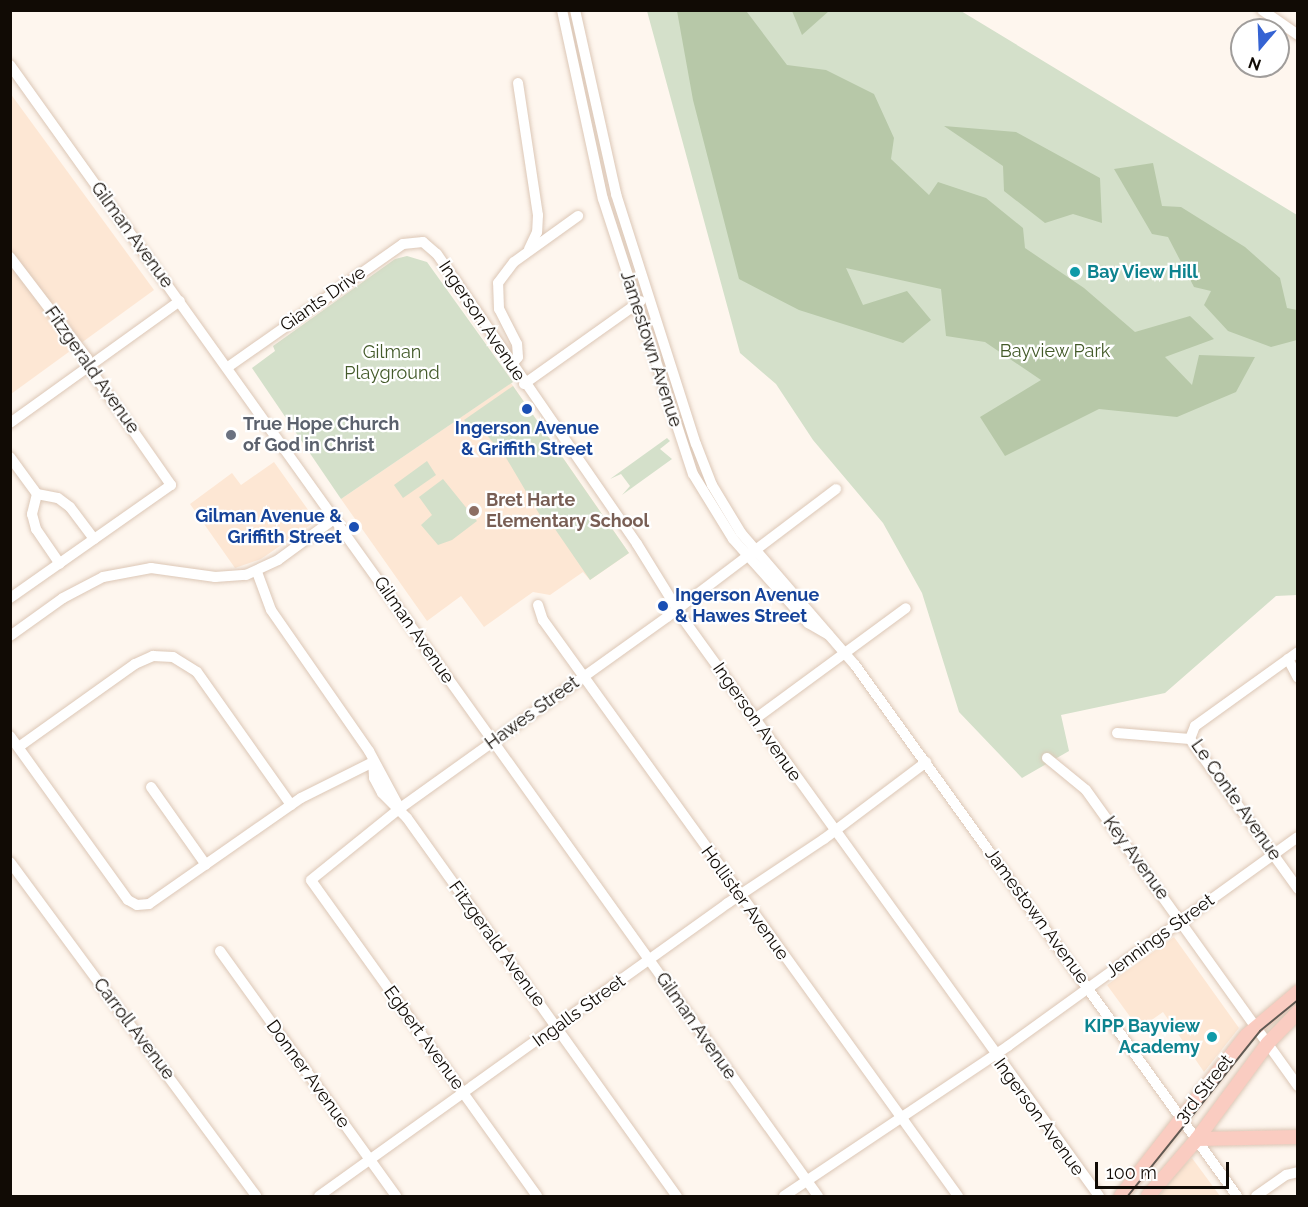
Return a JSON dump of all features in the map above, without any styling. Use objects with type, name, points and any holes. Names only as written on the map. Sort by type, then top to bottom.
[{"type":"main road","name":"3rd Street","points":[[1121,1197],[1256,1026],[1298,992]]},
{"type":"main road","name":"3rd Street","points":[[1149,1196],[1197,1139],[1268,1043],[1298,1012]]},
{"type":"main road","points":[[1197,1139],[1298,1137]]},
{"type":"street","name":"Jamestown Avenue","points":[[561,10],[603,199],[693,474],[711,507],[752,553],[808,623],[834,638],[847,653],[1238,1197]]},
{"type":"street","name":"Jamestown Avenue","points":[[575,10],[616,197],[648,296],[705,469],[752,553]]},
{"type":"street","points":[[1262,10],[1298,35]]},
{"type":"street","points":[[567,39],[580,37]]},
{"type":"street","name":"Gilman Avenue","points":[[10,64],[15,81],[228,367],[818,1197]]},
{"type":"street","points":[[518,83],[538,224],[534,240],[523,256]]},
{"type":"street","points":[[603,199],[616,197]]},
{"type":"street","points":[[512,364],[518,357],[517,344],[499,309],[496,291],[502,275],[523,256],[579,216]]},
{"type":"street","name":"Ingerson Avenue","points":[[423,242],[436,254],[755,719],[993,1053],[1099,1197]]},
{"type":"street","name":"Giants Drive","points":[[228,367],[399,246],[423,242]]},
{"type":"street","name":"Fitzgerald Avenue","points":[[10,257],[90,365],[171,485],[94,538]]},
{"type":"street","points":[[524,384],[648,296]]},
{"type":"street","points":[[10,423],[180,301]]},
{"type":"street","points":[[10,457],[37,494],[58,498],[70,507],[94,538],[10,598]]},
{"type":"street","name":"Hawes Street","points":[[311,879],[399,809],[678,609],[836,489]]},
{"type":"street","points":[[37,494],[32,514],[36,529],[60,564]]},
{"type":"street","points":[[10,636],[76,590],[118,572],[167,568],[226,578],[257,572],[334,519]]},
{"type":"street","name":"Fitzgerald Avenue","points":[[257,572],[271,610],[373,762],[399,809],[677,1197]]},
{"type":"street","name":"Hollister Avenue","points":[[538,605],[543,620],[958,1197]]},
{"type":"street","points":[[755,719],[906,608]]},
{"type":"street","name":"Le Conte Avenue","points":[[1298,652],[1195,726],[1190,739],[1298,889]]},
{"type":"street","points":[[20,746],[135,664],[153,656],[173,657],[197,672],[291,805]]},
{"type":"street","points":[[1288,659],[1298,678]]},
{"type":"street","points":[[1117,733],[1190,739]]},
{"type":"street","points":[[10,736],[20,746],[132,903],[149,904],[291,805],[373,762]]},
{"type":"street","name":"Key Avenue","points":[[1047,758],[1086,790],[1298,1086]]},
{"type":"street","name":"Ingalls Street","points":[[319,1197],[740,895],[835,831],[926,762]]},
{"type":"street","points":[[151,787],[206,865]]},
{"type":"street","name":"Jennings Street","points":[[784,1197],[1089,987],[1298,837]]},
{"type":"street","name":"Carroll Avenue","points":[[10,862],[256,1197]]},
{"type":"street","name":"Egbert Avenue","points":[[311,879],[537,1197]]},
{"type":"street","name":"Donner Avenue","points":[[220,951],[396,1197]]},
{"type":"street","points":[[1256,1197],[1286,1175],[1298,1172]]},
{"type":"shaded area","points":[[10,93],[154,290],[11,394],[10,394]]},
{"type":"shaded area","name":"Bret Harte Elementary School","points":[[511,383],[629,553],[590,580],[583,572],[550,595],[533,592],[484,627],[461,596],[427,621],[341,499]]},
{"type":"shaded area","points":[[274,462],[316,521],[261,559],[235,568],[190,504],[232,473],[241,485]]},
{"type":"shaded area","points":[[1174,937],[1239,1028],[1204,1072],[1163,1012],[1139,1029],[1107,985]]},
{"type":"shaded area","points":[[1192,1158],[1220,1196],[1159,1196],[1180,1169]]},
{"type":"green space","name":"Bayview Park","points":[[647,11],[961,11],[1297,215],[1297,595],[1276,596],[1165,693],[1061,715],[1069,751],[1022,778],[959,712],[922,593],[883,523],[813,440],[776,384],[740,353]]},
{"type":"green space","points":[[677,11],[747,12],[787,65],[826,70],[874,94],[894,138],[891,159],[929,195],[938,182],[986,198],[1023,228],[1025,248],[1084,288],[1135,332],[1190,316],[1214,339],[1165,357],[1192,385],[1199,355],[1255,357],[1236,392],[1177,417],[1099,409],[1005,456],[980,417],[1041,380],[985,342],[946,336],[941,289],[846,268],[863,305],[907,291],[931,320],[903,343],[799,310],[739,279],[693,100]]},
{"type":"green space","points":[[792,11],[829,11],[802,35]]},
{"type":"green space","points":[[944,126],[1016,132],[1100,178],[1102,223],[1073,214],[1045,223],[1004,191],[1003,166]]},
{"type":"green space","points":[[1153,163],[1162,206],[1181,207],[1245,247],[1280,278],[1287,308],[1297,310],[1297,340],[1271,347],[1228,331],[1204,305],[1211,291],[1194,287],[1168,237],[1152,234],[1114,169]]},
{"type":"green space","name":"Gilman Playground","points":[[407,256],[427,262],[513,382],[341,499],[252,368],[275,351],[273,346],[395,259]]},
{"type":"green space","points":[[513,386],[629,553],[590,580],[555,529],[544,522],[505,456],[483,431],[471,430],[464,420]]},
{"type":"green space","points":[[667,438],[670,441],[660,449],[672,459],[622,495],[630,486],[621,474],[610,479]]},
{"type":"green space","points":[[427,461],[436,475],[403,498],[394,485]]},
{"type":"green space","points":[[443,479],[477,521],[452,540],[438,545],[421,525],[432,515],[419,497]]},
{"type":"tram line","points":[[1128,1196],[1260,1031],[1298,1000]]},
{"type":"place","name":"Bay View Hill","points":[[1075,272]]},
{"type":"place","name":"Ingerson Avenue & Griffith Street","points":[[527,409]]},
{"type":"place","name":"True Hope Church of God in Christ","points":[[231,435]]},
{"type":"place","name":"Bret Harte Elementary School","points":[[474,511]]},
{"type":"place","name":"Gilman Avenue & Griffith Street","points":[[354,527]]},
{"type":"place","name":"Ingerson Avenue & Hawes Street","points":[[663,606]]},
{"type":"place","name":"KIPP Bayview Academy","points":[[1212,1037]]}]
